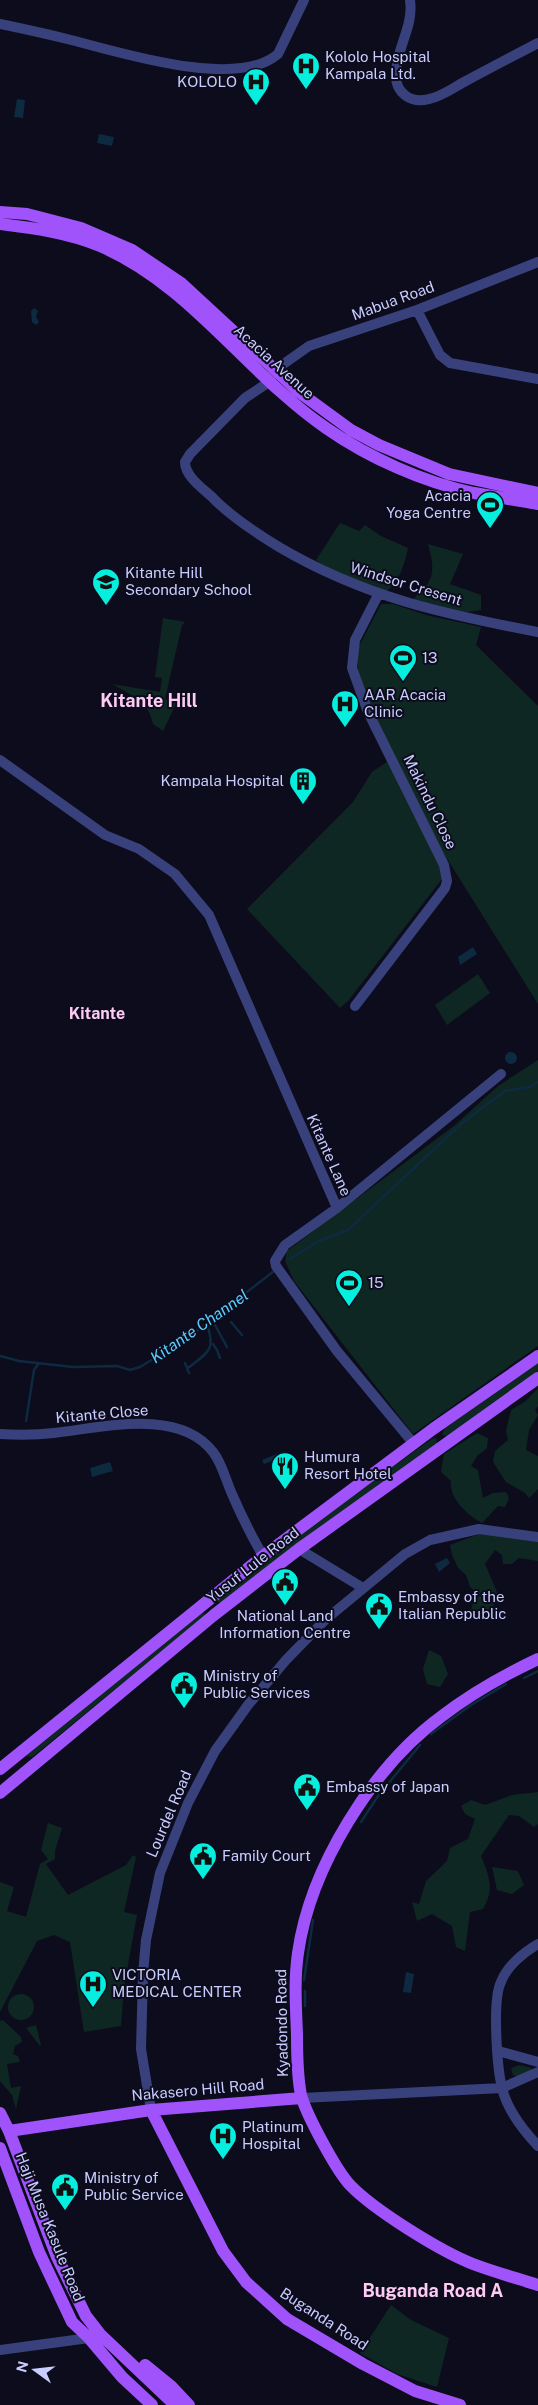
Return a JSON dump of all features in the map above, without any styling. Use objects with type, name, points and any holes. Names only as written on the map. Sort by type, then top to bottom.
[{"type":"main road","name":"Acacia Avenue","points":[[0,212],[27,214],[81,228],[132,250],[181,283],[299,392],[351,430],[404,457],[475,481],[538,493]]},
{"type":"main road","name":"Acacia Avenue","points":[[0,224],[29,228],[83,240],[100,246],[133,264],[182,299],[269,382],[326,428],[352,444],[406,471],[474,493],[538,504]]},
{"type":"main road","name":"Yusuf Lule Road","points":[[0,1769],[262,1556],[414,1444],[538,1356]]},
{"type":"main road","name":"Yusuf Lule Road","points":[[0,1793],[214,1615],[299,1549],[538,1378]]},
{"type":"main road","points":[[202,1603],[214,1615]]},
{"type":"main road","name":"Kyadondo Road","points":[[538,1660],[472,1694],[440,1717],[410,1744],[368,1792],[332,1848],[317,1882],[298,1951],[295,1987],[298,2078],[302,2098],[340,2172],[359,2194],[382,2212],[471,2263],[538,2285]]},
{"type":"main road","points":[[13,1758],[23,1774]]},
{"type":"main road","name":"Nakasero Hill Road","points":[[9,2131],[151,2110],[302,2098]]},
{"type":"main road","name":"Buganda Road","points":[[151,2110],[224,2252],[246,2282],[287,2319],[363,2364],[415,2391],[460,2405]]},
{"type":"main road","name":"Haji Musa Kasule Road","points":[[0,2113],[9,2131],[53,2246],[86,2316],[109,2342]]},
{"type":"main road","name":"Haji Musa Kasule Road","points":[[0,2148],[5,2176],[72,2322],[89,2338],[122,2377],[152,2405]]},
{"type":"main road","points":[[39,2252],[53,2246]]},
{"type":"main road","points":[[109,2342],[175,2405]]},
{"type":"main road","points":[[109,2342],[151,2370],[172,2387],[189,2405]]},
{"type":"street","points":[[0,24],[174,66],[245,68],[270,60],[278,54],[304,0]]},
{"type":"street","points":[[410,0],[411,17],[396,65],[395,76],[401,94],[407,97],[429,100],[538,43]]},
{"type":"street","name":"Mabua Road","points":[[269,382],[275,370],[309,346],[417,310],[538,262]]},
{"type":"street","points":[[417,310],[440,355],[450,363],[538,378]]},
{"type":"street","name":"Windsor Cresent","points":[[269,382],[245,398],[190,454],[186,468],[216,502],[258,534],[334,577],[378,595],[432,611],[538,632]]},
{"type":"street","name":"Makindu Close","points":[[355,1006],[445,888],[447,881],[444,865],[368,712],[352,668],[355,640],[378,595]]},
{"type":"street","name":"Kitante Lane","points":[[0,760],[105,836],[139,849],[175,874],[209,915],[336,1208],[284,1245],[275,1261],[276,1266],[337,1351],[414,1444]]},
{"type":"street","points":[[336,1208],[501,1074]]},
{"type":"street","name":"Kitante Close","points":[[0,1434],[53,1433],[130,1424],[150,1424],[184,1430],[201,1440],[214,1453],[243,1520],[262,1556]]},
{"type":"street","name":"Lourdel Road","points":[[151,2110],[141,2049],[146,1940],[160,1873],[201,1775],[215,1751],[248,1705],[318,1626],[405,1554],[430,1540],[482,1529],[538,1537]]},
{"type":"street","points":[[299,1549],[363,1588]]},
{"type":"street","points":[[538,1944],[514,1964],[499,1986],[496,2002],[502,2088],[514,2116],[538,2146]]},
{"type":"street","points":[[498,2051],[538,2062]]},
{"type":"street","name":"Nakasero Hill Road","points":[[302,2098],[502,2088],[538,2072]]},
{"type":"street","points":[[0,2350],[89,2338]]},
{"type":"green space","points":[[340,523],[359,531],[365,525],[381,536],[408,548],[398,578],[386,592],[334,574],[316,560]]},
{"type":"green space","points":[[428,544],[463,554],[450,584],[481,595],[481,610],[462,613],[413,601],[432,574]]},
{"type":"green space","points":[[381,604],[393,604],[426,615],[481,627],[476,645],[538,706],[538,1004],[424,822],[445,875],[348,1001],[340,1008],[247,909],[353,802],[372,772],[390,760],[358,685],[358,648]]},
{"type":"green space","points":[[163,618],[185,622],[182,625],[165,699],[177,702],[163,731],[153,724],[148,710],[143,704],[132,695],[112,684],[160,692],[162,678],[155,677]]},
{"type":"green space","points":[[478,974],[490,993],[447,1025],[435,1005]]},
{"type":"green space","points":[[538,1060],[538,1346],[413,1434],[294,1281],[285,1261],[287,1251],[455,1125],[498,1086]]},
{"type":"green space","points":[[538,1363],[538,1372],[456,1431],[446,1436],[442,1435],[444,1429]]},
{"type":"green space","points":[[538,1388],[538,1406],[535,1410],[538,1415],[529,1430],[526,1450],[538,1456],[538,1489],[529,1498],[525,1493],[506,1482],[493,1462],[495,1451],[508,1440],[506,1431],[511,1410],[526,1401]]},
{"type":"green space","points":[[477,1433],[488,1438],[487,1448],[477,1456],[471,1466],[478,1470],[483,1498],[493,1493],[506,1492],[509,1498],[505,1507],[498,1506],[482,1523],[460,1506],[453,1494],[451,1481],[441,1472],[444,1454]]},
{"type":"green space","points":[[436,1438],[437,1443],[304,1538],[222,1602],[216,1602],[216,1597],[344,1501]]},
{"type":"green space","points":[[482,1533],[538,1540],[538,1561],[519,1558],[512,1564],[503,1564],[502,1555],[495,1550],[485,1564],[499,1597],[493,1606],[473,1620],[470,1615],[473,1602],[480,1595],[470,1587],[466,1575],[458,1568],[450,1545]]},
{"type":"green space","points":[[202,1611],[205,1615],[203,1617],[32,1757],[26,1756]]},
{"type":"green space","points":[[429,1650],[441,1656],[448,1674],[440,1687],[427,1684],[423,1669]]},
{"type":"green space","points":[[538,1792],[538,1824],[534,1827],[519,1816],[509,1815],[481,1856],[488,1876],[489,1895],[483,1909],[470,1912],[465,1951],[456,1947],[452,1926],[432,1914],[417,1921],[412,1902],[419,1904],[426,1881],[447,1861],[450,1848],[468,1839],[475,1819],[465,1814],[461,1806],[471,1800],[485,1805],[512,1795]]},
{"type":"green space","points":[[48,1823],[62,1828],[55,1851],[55,1859],[46,1864],[68,1895],[126,1865],[133,1855],[136,1857],[124,1912],[137,1915],[124,1987],[121,2026],[84,2032],[70,1942],[54,1935],[37,1941],[0,2012],[0,1882],[14,1887],[7,1911],[26,1917],[40,1864],[48,1859],[41,1850]]},
{"type":"green space","points":[[492,1867],[518,1871],[524,1885],[512,1894],[497,1890]]},
{"type":"green space","points":[[21,1994],[30,1998],[34,2007],[30,2016],[21,2020],[12,2016],[8,2007],[12,1998]]},
{"type":"green space","points":[[3,2020],[21,2037],[22,2042],[15,2046],[13,2054],[18,2056],[20,2062],[7,2064],[11,2088],[21,2086],[16,2109],[12,2095],[0,2081],[0,2021]]},
{"type":"green space","points":[[36,2025],[41,2045],[40,2046],[26,2028]]},
{"type":"green space","points":[[520,2065],[532,2068],[518,2077],[513,2075],[511,2068]]},
{"type":"green space","points":[[391,2305],[411,2320],[449,2338],[437,2387],[397,2374],[360,2353]]},
{"type":"water","points":[[17,99],[25,100],[23,118],[14,117]]},
{"type":"water","points":[[99,134],[114,137],[112,146],[97,143]]},
{"type":"water","points":[[34,308],[38,311],[36,317],[39,322],[36,325],[32,322],[31,311]]},
{"type":"water","points":[[473,947],[477,954],[460,965],[458,957]]},
{"type":"water","points":[[509,1052],[513,1052],[517,1058],[513,1064],[509,1064],[505,1060],[505,1056]]},
{"type":"water","points":[[284,1451],[286,1455],[264,1464],[262,1460]]},
{"type":"water","points":[[110,1462],[113,1471],[92,1477],[90,1468]]},
{"type":"water","points":[[447,1558],[450,1563],[439,1572],[435,1564]]},
{"type":"water","points":[[406,1972],[414,1974],[411,1993],[403,1992]]},
{"type":"waterway","points":[[290,1259],[319,1241],[348,1230],[461,1124],[505,1091],[530,1087],[538,1082]]},
{"type":"waterway","name":"Kitante Channel","points":[[0,1356],[19,1361],[73,1367],[117,1366],[130,1370],[140,1367],[189,1337],[274,1271]]},
{"type":"waterway","points":[[231,1322],[242,1335]]},
{"type":"waterway","points":[[188,1368],[201,1358],[210,1346],[211,1340],[207,1324]]},
{"type":"waterway","points":[[215,1325],[227,1347]]},
{"type":"waterway","points":[[213,1344],[220,1358]]},
{"type":"waterway","points":[[26,1421],[34,1370],[39,1363]]},
{"type":"waterway","points":[[185,1363],[189,1373]]},
{"type":"waterway","points":[[524,1678],[538,1671]]},
{"type":"waterway","points":[[431,1734],[471,1705],[506,1684]]},
{"type":"waterway","points":[[361,1822],[378,1796],[420,1745]]},
{"type":"waterway","points":[[304,1980],[313,1920]]},
{"type":"waterway","points":[[305,1991],[305,2006]]},
{"type":"place","name":"Kololo Hospital Kampala Ltd.","points":[[306,90]]},
{"type":"place","name":"KOLOLO","points":[[256,106]]},
{"type":"place","name":"Acacia Yoga Centre","points":[[490,529]]},
{"type":"place","name":"Kitante Hill Secondary School","points":[[106,606]]},
{"type":"place","name":"13","points":[[403,682]]},
{"type":"place","name":"AAR Acacia Clinic","points":[[345,728]]},
{"type":"place","name":"Kampala Hospital","points":[[303,805]]},
{"type":"place","name":"15","points":[[349,1307]]},
{"type":"place","name":"Humura Resort Hotel","points":[[285,1490]]},
{"type":"place","name":"National Land Information Centre","points":[[285,1606]]},
{"type":"place","name":"Embassy of the Italian Republic","points":[[379,1630]]},
{"type":"place","name":"Ministry of Public Services","points":[[184,1709]]},
{"type":"place","name":"Embassy of Japan","points":[[307,1811]]},
{"type":"place","name":"Family Court","points":[[203,1880]]},
{"type":"place","name":"VICTORIA MEDICAL CENTER","points":[[93,2008]]},
{"type":"place","name":"Platinum Hospital","points":[[223,2160]]},
{"type":"place","name":"Ministry of Public Service","points":[[65,2211]]},
{"type":"district","name":"Kitante Hill","points":[[149,701]]},
{"type":"district","name":"Kitante","points":[[97,1013]]},
{"type":"district","name":"Buganda Road A","points":[[433,2291]]}]
